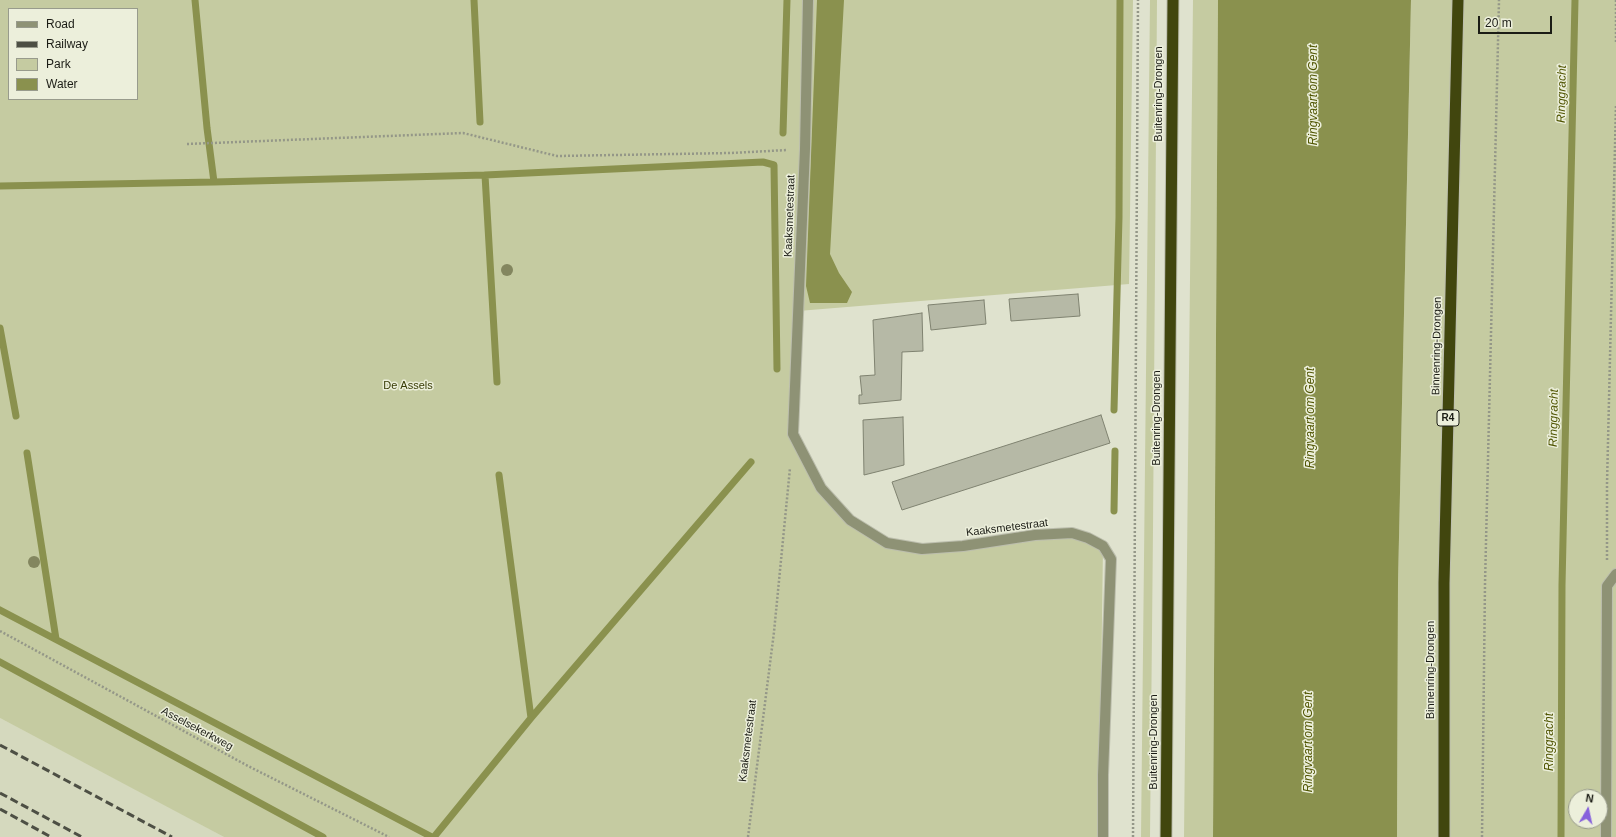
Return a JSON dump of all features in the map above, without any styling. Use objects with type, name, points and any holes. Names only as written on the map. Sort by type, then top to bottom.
[{"type":"highway","name":"Buitenring-Drongen","points":[[1166,837],[1173,0]]},
{"type":"highway","name":"Binnenring-Drongen","points":[[1444,837],[1444,583],[1458,0]]},
{"type":"street","name":"Kaaksmetestraat","points":[[808,0],[805,148],[793,434],[821,488],[850,520],[887,543],[922,549],[963,546],[1036,535],[1072,533],[1088,538],[1103,546],[1110,559],[1103,837]]},
{"type":"street","points":[[1606,837],[1607,586],[1616,574]]},
{"type":"path","points":[[1133,837],[1138,0]]},
{"type":"path","points":[[1482,837],[1486,568],[1499,0]]},
{"type":"path","points":[[1616,0],[1616,44]]},
{"type":"path","points":[[1607,586],[1607,476],[1616,104]]},
{"type":"path","points":[[187,144],[463,133],[557,156],[732,153],[805,148]]},
{"type":"path","name":"Kaaksmetestraat","points":[[748,837],[774,632],[790,465]]},
{"type":"path","name":"Asselsekerkweg","points":[[0,632],[248,766],[389,837]]},
{"type":"shaded area","points":[[0,718],[169,807],[224,837],[0,837]]},
{"type":"green space","name":"De Assels","points":[[0,0],[1133,0],[1129,284],[798,311],[793,434],[821,488],[850,520],[887,543],[922,549],[1072,533],[1103,546],[1099,837],[224,837],[0,718]]},
{"type":"green space","points":[[1150,0],[1157,0],[1150,837],[1141,837]]},
{"type":"green space","points":[[1193,0],[1218,0],[1213,837],[1184,837]]},
{"type":"green space","points":[[1411,0],[1616,0],[1616,837],[1397,837],[1398,582]]},
{"type":"water","points":[[817,0],[844,0],[830,254],[839,273],[852,292],[847,303],[810,303],[806,286]]},
{"type":"water","name":"Ringvaart om Gent","points":[[1218,0],[1411,0],[1398,582],[1397,837],[1213,837]]},
{"type":"building","points":[[1078,294],[1080,316],[1011,321],[1009,299]]},
{"type":"building","points":[[984,300],[986,324],[931,330],[928,305]]},
{"type":"building","points":[[922,313],[923,351],[902,352],[901,400],[859,404],[859,395],[862,395],[860,376],[875,375],[873,320]]},
{"type":"building","points":[[1101,415],[1110,443],[902,510],[892,482]]},
{"type":"building","points":[[903,417],[904,465],[864,475],[863,420]]},
{"type":"waterway","points":[[0,186],[214,182],[207,128],[195,0]]},
{"type":"waterway","points":[[474,0],[480,122]]},
{"type":"waterway","points":[[783,133],[787,0]]},
{"type":"waterway","points":[[1114,410],[1119,217],[1120,0]]},
{"type":"waterway","name":"Ringgracht","points":[[1561,837],[1562,585],[1575,0]]},
{"type":"waterway","points":[[214,182],[485,175],[763,162],[774,165],[777,369]]},
{"type":"waterway","points":[[485,175],[497,382]]},
{"type":"waterway","points":[[0,328],[16,416]]},
{"type":"waterway","points":[[1114,511],[1115,451]]},
{"type":"waterway","points":[[27,453],[56,639]]},
{"type":"waterway","points":[[531,718],[751,462]]},
{"type":"waterway","points":[[434,837],[531,718],[499,475]]},
{"type":"waterway","points":[[0,610],[432,837]]},
{"type":"waterway","points":[[0,662],[323,837]]},
{"type":"railway","points":[[0,745],[172,837]]},
{"type":"railway","points":[[0,793],[82,837]]},
{"type":"railway","points":[[0,809],[51,837]]}]
